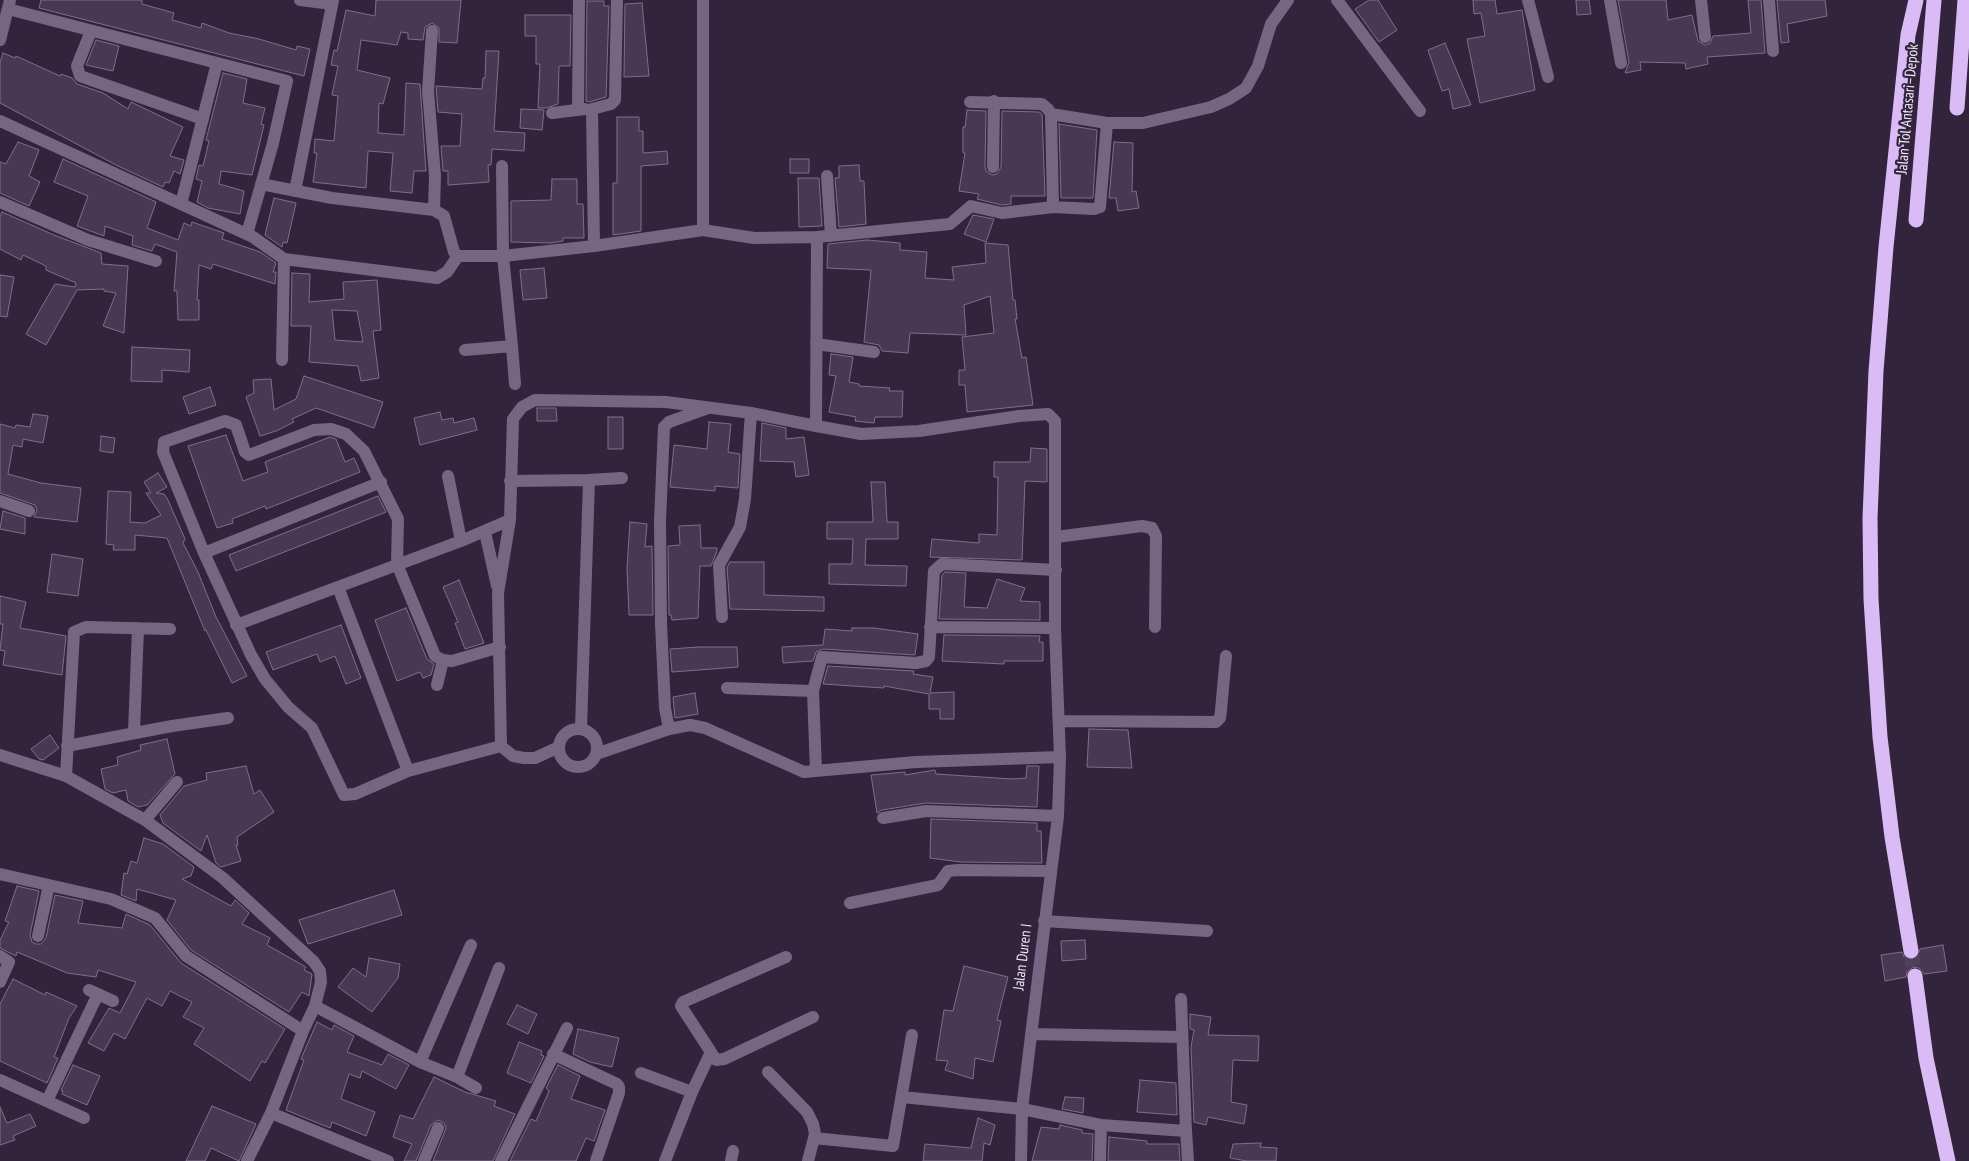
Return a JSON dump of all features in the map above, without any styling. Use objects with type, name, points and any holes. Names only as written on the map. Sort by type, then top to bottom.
[{"type":"highway","points":[[1911,950],[1892,837],[1880,737],[1871,599],[1870,518],[1876,371],[1886,257],[1908,35],[1916,0]]},
{"type":"highway","name":"Jalan Tol Antasari–Depok","points":[[1916,220],[1934,0]]},
{"type":"highway","points":[[1957,108],[1965,0]]},
{"type":"highway","points":[[1914,976],[1926,1058],[1948,1161]]},
{"type":"street","points":[[295,191],[332,2],[300,0]]},
{"type":"street","points":[[578,108],[579,0]]},
{"type":"street","points":[[552,113],[578,108],[592,109],[611,104],[615,100],[617,0]]},
{"type":"street","points":[[703,230],[704,0]]},
{"type":"street","points":[[970,102],[994,101],[1042,104],[1051,114],[1108,123],[1143,123],[1211,107],[1229,99],[1246,88],[1258,66],[1271,24],[1288,0]]},
{"type":"street","points":[[1337,0],[1420,111]]},
{"type":"street","points":[[1528,0],[1548,78]]},
{"type":"street","points":[[1610,0],[1621,63]]},
{"type":"street","points":[[1701,0],[1705,37]]},
{"type":"street","points":[[1769,0],[1773,51]]},
{"type":"street","points":[[0,40],[9,4],[91,31],[286,81],[247,234]]},
{"type":"street","points":[[91,31],[77,66],[80,76],[203,119]]},
{"type":"street","points":[[432,31],[428,91],[435,176],[434,210]]},
{"type":"street","points":[[181,204],[217,63]]},
{"type":"street","points":[[993,167],[994,101]]},
{"type":"street","points":[[592,109],[594,246]]},
{"type":"street","points":[[1051,114],[1053,207]]},
{"type":"street","points":[[0,121],[247,234],[284,259],[437,278],[447,272],[458,256]]},
{"type":"street","points":[[261,184],[295,191],[434,210],[444,216],[454,252],[458,256],[503,256],[594,246],[703,230],[754,238],[817,237],[950,224],[971,206],[1002,214],[1053,207],[1088,210],[1100,207],[1108,123]]},
{"type":"street","points":[[502,166],[503,256],[515,384]]},
{"type":"street","points":[[826,176],[830,236]]},
{"type":"street","points":[[0,202],[88,240],[156,261]]},
{"type":"street","points":[[498,593],[510,520],[513,419],[522,407],[536,400],[666,402],[751,413],[816,426],[817,237]]},
{"type":"street","points":[[282,360],[284,259]]},
{"type":"street","points":[[816,344],[874,352]]},
{"type":"street","points":[[465,350],[512,346]]},
{"type":"street","points":[[669,729],[665,708],[661,624],[660,521],[663,434],[666,423],[708,408]]},
{"type":"street","points":[[722,617],[719,565],[740,527],[745,499],[751,413]]},
{"type":"street","name":"Jalan Duren I","points":[[816,426],[861,434],[919,431],[1018,416],[1048,414],[1055,421],[1055,628],[1060,757],[1058,816],[1030,1034],[1022,1109],[1021,1161]]},
{"type":"street","points":[[500,647],[452,661],[443,660],[435,656],[397,564],[398,519],[364,451],[346,434],[331,429],[314,430],[249,456],[245,452],[236,425],[225,421],[164,442],[163,452],[236,625],[266,679],[288,707],[312,728],[344,795],[355,794],[408,771],[501,746]]},
{"type":"street","points":[[448,476],[461,541]]},
{"type":"street","points":[[510,481],[622,478]]},
{"type":"street","points":[[581,728],[589,480]]},
{"type":"street","points":[[204,553],[381,482]]},
{"type":"street","points":[[0,501],[29,510]]},
{"type":"street","points":[[236,625],[485,532],[510,520]]},
{"type":"street","points":[[1056,537],[1142,526],[1152,528],[1156,536],[1155,627]]},
{"type":"street","points":[[485,532],[498,593],[501,746],[513,756],[524,758],[536,758],[559,747]]},
{"type":"street","points":[[816,771],[813,691],[822,657],[926,661],[928,658],[934,572],[942,564],[1056,570]]},
{"type":"street","points":[[338,587],[408,771]]},
{"type":"street","points":[[66,776],[74,632],[86,627],[170,629]]},
{"type":"street","points":[[930,627],[1055,628]]},
{"type":"street","points":[[134,732],[138,628]]},
{"type":"street","points":[[1059,721],[1216,722],[1220,718],[1226,656]]},
{"type":"street","points":[[437,685],[443,660]]},
{"type":"street","points":[[727,688],[813,691]]},
{"type":"street","points":[[67,746],[134,732],[228,718]]},
{"type":"street","points":[[596,754],[597,742],[591,733],[581,728],[570,730],[562,737],[559,747],[564,761],[571,766],[586,765],[596,754],[669,729],[690,725],[705,728],[804,772],[916,762],[1060,757]]},
{"type":"street","points":[[0,755],[66,776],[145,820],[223,878],[314,962],[320,971],[321,982],[315,1006],[303,1031],[271,1113],[247,1161]]},
{"type":"street","points":[[145,820],[176,782]]},
{"type":"street","points":[[883,818],[926,811],[1058,816]]},
{"type":"street","points":[[850,903],[938,885],[948,871],[1050,871]]},
{"type":"street","points":[[0,874],[111,899],[155,918],[186,956],[303,1031]]},
{"type":"street","points":[[38,936],[49,885]]},
{"type":"street","points":[[1044,921],[1207,931]]},
{"type":"street","points":[[420,1062],[471,946]]},
{"type":"street","points":[[0,956],[9,962],[0,982]]},
{"type":"street","points":[[786,957],[681,1004],[710,1054],[716,1060],[724,1059],[814,1017]]},
{"type":"street","points":[[458,1078],[499,968]]},
{"type":"street","points":[[47,1101],[94,992],[113,1001]]},
{"type":"street","points":[[1182,999],[1181,1037],[1188,1161]]},
{"type":"street","points":[[315,1006],[420,1062],[476,1088]]},
{"type":"street","points":[[501,1161],[567,1028]]},
{"type":"street","points":[[1030,1034],[1181,1037]]},
{"type":"street","points":[[814,1138],[893,1146],[912,1035]]},
{"type":"street","points":[[553,1054],[619,1086],[619,1093],[596,1161]]},
{"type":"street","points":[[665,1161],[692,1092],[710,1054]]},
{"type":"street","points":[[768,1072],[807,1112],[813,1124],[814,1138],[808,1161]]},
{"type":"street","points":[[641,1073],[692,1092]]},
{"type":"street","points":[[0,1080],[84,1118]]},
{"type":"street","points":[[902,1097],[1022,1109],[1101,1125],[1186,1131]]},
{"type":"street","points":[[271,1113],[388,1161]]},
{"type":"street","points":[[1100,1161],[1101,1125]]},
{"type":"street","points":[[424,1161],[438,1128]]},
{"type":"building","points":[[41,0],[142,0],[142,4],[174,13],[172,20],[201,28],[202,23],[229,33],[259,39],[296,50],[297,46],[310,49],[304,76],[39,8]]},
{"type":"building","points":[[376,0],[461,0],[457,43],[439,42],[439,28],[432,23],[425,27],[423,40],[408,39],[408,33],[401,32],[397,45],[361,40],[357,70],[390,78],[383,104],[379,103],[378,133],[404,135],[406,83],[420,84],[426,171],[414,171],[412,193],[390,191],[393,153],[368,151],[366,188],[313,182],[317,153],[314,153],[315,139],[334,141],[338,96],[332,95],[338,66],[331,65],[334,50],[337,51],[346,10],[375,16]]},
{"type":"building","points":[[1369,0],[1378,0],[1397,30],[1379,42],[1355,9]]},
{"type":"building","points":[[1473,0],[1495,0],[1497,14],[1522,10],[1535,90],[1480,103],[1467,39],[1485,36],[1481,13],[1474,14]]},
{"type":"building","points":[[1576,0],[1589,0],[1591,14],[1577,15]]},
{"type":"building","points":[[1618,0],[1666,0],[1668,20],[1692,15],[1698,41],[1705,45],[1710,43],[1713,36],[1751,33],[1748,0],[1761,0],[1765,53],[1707,57],[1708,64],[1686,69],[1685,63],[1640,62],[1641,70],[1625,73],[1629,62]]},
{"type":"building","points":[[1777,0],[1825,0],[1827,16],[1787,24],[1789,42],[1781,43]]},
{"type":"building","points":[[587,1],[604,1],[604,6],[609,6],[606,97],[589,102],[586,101]]},
{"type":"building","points":[[642,3],[649,76],[624,77],[625,4]]},
{"type":"building","points":[[525,15],[571,15],[570,66],[559,66],[558,104],[546,108],[538,108],[540,64],[536,64],[536,36],[525,36]]},
{"type":"building","points":[[96,40],[119,46],[113,71],[86,65]]},
{"type":"building","points":[[1445,43],[1471,105],[1453,109],[1449,89],[1442,91],[1428,50]]},
{"type":"building","points":[[486,51],[499,51],[494,131],[525,133],[524,151],[492,149],[491,165],[488,165],[489,182],[448,185],[448,171],[443,171],[441,146],[460,146],[462,114],[438,112],[436,86],[482,89],[483,78],[485,78]]},
{"type":"building","points":[[3,53],[15,58],[16,56],[60,76],[61,74],[72,78],[77,84],[103,93],[128,109],[131,102],[183,127],[170,156],[184,160],[180,174],[174,171],[169,183],[165,182],[163,187],[116,165],[0,103],[0,63]]},
{"type":"building","points":[[223,73],[247,79],[243,103],[265,108],[261,124],[264,125],[252,175],[221,171],[219,184],[244,191],[240,214],[208,208],[197,202],[202,181],[196,179],[199,165],[203,166],[209,141],[206,140]]},
{"type":"building","points":[[521,109],[544,110],[542,130],[520,128]]},
{"type":"building","points":[[967,110],[986,111],[985,167],[986,171],[992,175],[997,174],[1001,167],[1002,111],[1039,112],[1042,114],[1045,196],[1011,196],[1011,204],[1002,205],[977,199],[979,194],[959,191],[965,153],[963,153],[963,127],[965,127]]},
{"type":"building","points":[[617,117],[639,117],[639,131],[643,131],[643,153],[667,151],[668,164],[641,166],[641,231],[613,235],[613,183],[617,183]]},
{"type":"building","points":[[1059,124],[1097,130],[1093,198],[1061,198]]},
{"type":"building","points":[[18,142],[39,150],[29,176],[40,182],[29,206],[0,193],[0,162],[6,164]]},
{"type":"building","points":[[1114,142],[1133,143],[1132,192],[1136,191],[1139,208],[1118,211],[1116,198],[1109,198]]},
{"type":"building","points":[[63,159],[156,202],[147,228],[178,240],[184,223],[191,226],[192,222],[224,233],[222,239],[260,252],[276,263],[273,272],[276,272],[275,284],[213,264],[211,269],[199,265],[197,300],[199,300],[199,320],[178,320],[177,291],[174,291],[177,252],[155,244],[152,251],[132,245],[133,236],[105,226],[104,236],[77,226],[88,196],[54,182]]},
{"type":"building","points":[[790,159],[809,159],[809,173],[790,173]]},
{"type":"building","points":[[859,165],[860,181],[864,181],[866,224],[839,227],[835,178],[839,178],[839,166]]},
{"type":"building","points":[[798,178],[819,178],[822,226],[799,227]]},
{"type":"building","points":[[552,179],[577,179],[577,204],[583,204],[584,238],[563,238],[563,241],[551,243],[511,242],[511,201],[551,200]]},
{"type":"building","points":[[274,198],[296,203],[287,243],[283,242],[282,247],[265,235]]},
{"type":"building","points":[[2,212],[101,253],[102,264],[128,266],[124,333],[103,326],[116,293],[104,291],[104,289],[77,290],[46,345],[26,334],[55,284],[75,287],[76,283],[46,270],[46,266],[23,255],[21,260],[0,249],[0,217]]},
{"type":"building","points":[[973,215],[994,219],[986,242],[964,234]]},
{"type":"building","points":[[867,240],[900,243],[900,250],[927,252],[925,278],[954,280],[952,267],[986,263],[985,243],[1008,245],[1013,300],[1015,300],[1017,319],[1015,319],[1022,358],[1026,357],[1033,405],[967,412],[965,385],[959,385],[959,370],[965,370],[962,337],[994,333],[990,296],[964,305],[966,335],[910,333],[908,353],[882,351],[879,345],[864,342],[871,270],[827,268],[828,244]]},
{"type":"building","points":[[544,268],[547,298],[523,300],[520,270]]},
{"type":"building","points":[[292,273],[310,274],[309,302],[344,299],[343,282],[377,280],[381,330],[373,331],[379,378],[361,381],[358,366],[309,362],[311,326],[291,326]],"holes":[[[332,310],[357,311],[363,342],[335,340]]]},
{"type":"building","points":[[0,275],[14,277],[7,317],[0,316]]},
{"type":"building","points":[[132,347],[190,350],[189,372],[162,370],[162,382],[131,381]]},
{"type":"building","points":[[831,354],[853,357],[849,382],[859,384],[859,386],[890,388],[889,391],[903,391],[902,417],[875,417],[874,423],[855,421],[856,417],[829,412],[836,376],[829,375]]},
{"type":"building","points":[[304,376],[383,402],[374,428],[316,408],[292,419],[294,422],[276,431],[260,436],[246,397],[254,393],[253,380],[271,379],[274,410],[296,399]]},
{"type":"building","points":[[210,387],[216,405],[189,414],[183,397]]},
{"type":"building","points":[[537,408],[556,408],[557,421],[537,421]]},
{"type":"building","points":[[440,412],[442,420],[453,418],[454,423],[474,418],[477,430],[420,445],[414,418]]},
{"type":"building","points":[[33,414],[48,416],[43,443],[23,439],[22,447],[13,445],[8,474],[41,483],[81,488],[77,522],[34,517],[37,510],[35,505],[0,493],[0,424],[15,428],[16,425],[30,427]]},
{"type":"building","points":[[608,417],[623,417],[623,449],[608,449]]},
{"type":"building","points":[[709,422],[731,424],[728,452],[740,454],[738,488],[715,486],[715,491],[670,487],[674,445],[707,449]]},
{"type":"building","points":[[762,423],[786,428],[786,439],[804,437],[809,475],[796,477],[794,462],[760,461]]},
{"type":"building","points":[[226,435],[243,481],[268,472],[265,462],[330,437],[336,439],[345,462],[354,458],[360,472],[266,509],[265,506],[232,519],[233,523],[217,528],[188,446]]},
{"type":"building","points":[[101,436],[115,438],[113,453],[100,451]]},
{"type":"building","points":[[1031,448],[1047,449],[1047,482],[1025,481],[1022,560],[930,557],[932,539],[979,543],[979,534],[997,535],[998,477],[994,477],[994,462],[1030,462]]},
{"type":"building","points":[[158,473],[167,487],[156,493],[164,494],[167,498],[185,539],[183,543],[198,572],[216,617],[247,676],[232,683],[205,631],[167,538],[135,535],[135,550],[113,550],[114,545],[106,544],[108,491],[131,492],[130,522],[145,523],[161,515],[146,493],[151,493],[144,482]]},
{"type":"building","points":[[871,482],[885,482],[887,522],[898,522],[898,539],[866,539],[865,565],[907,566],[906,586],[829,584],[829,564],[852,564],[853,539],[827,539],[827,522],[873,522]]},
{"type":"building","points":[[378,496],[386,512],[236,571],[229,555]]},
{"type":"building","points":[[3,511],[25,518],[25,534],[0,529]]},
{"type":"building","points":[[630,522],[647,524],[645,547],[652,546],[653,615],[629,615],[627,568]]},
{"type":"building","points":[[700,525],[701,548],[717,548],[717,551],[711,566],[700,566],[698,618],[672,620],[671,615],[669,615],[668,546],[680,545],[679,526]]},
{"type":"building","points":[[52,554],[83,559],[78,596],[47,592]]},
{"type":"building","points":[[730,562],[764,562],[764,595],[824,597],[824,611],[730,609],[727,567]]},
{"type":"building","points":[[945,572],[966,573],[964,607],[987,608],[997,579],[1025,588],[1020,601],[1040,602],[1040,620],[939,619],[942,575]]},
{"type":"building","points":[[459,580],[484,643],[465,649],[455,623],[458,622],[443,587]]},
{"type":"building","points":[[0,596],[26,602],[20,628],[66,636],[62,675],[3,665],[5,651],[0,650],[3,624],[0,624]]},
{"type":"building","points":[[406,608],[427,659],[434,664],[431,675],[423,678],[420,672],[397,681],[375,620]]},
{"type":"building","points":[[341,625],[361,678],[346,684],[335,656],[320,662],[317,654],[273,670],[266,652]]},
{"type":"building","points":[[852,628],[874,628],[918,634],[915,655],[823,649],[816,652],[813,661],[783,663],[782,647],[823,645],[825,629],[852,631]]},
{"type":"building","points":[[944,635],[1040,636],[1039,642],[1043,642],[1043,661],[1004,661],[1004,664],[942,661]]},
{"type":"building","points":[[737,647],[738,667],[672,672],[670,649]]},
{"type":"building","points":[[828,666],[914,671],[913,674],[933,677],[930,693],[954,692],[954,719],[940,719],[940,709],[929,709],[929,694],[884,686],[884,688],[823,684]]},
{"type":"building","points":[[695,693],[698,714],[675,718],[673,697]]},
{"type":"building","points":[[1089,729],[1128,730],[1132,768],[1087,767]]},
{"type":"building","points":[[50,735],[59,748],[43,760],[39,759],[31,749]]},
{"type":"building","points":[[167,739],[175,774],[147,805],[138,807],[128,801],[126,790],[113,793],[105,789],[101,769],[118,765],[117,757],[141,750],[140,745]]},
{"type":"building","points":[[246,766],[254,794],[260,790],[274,812],[237,837],[238,845],[236,845],[241,861],[221,867],[216,863],[207,835],[201,851],[163,823],[160,815],[184,786],[207,780],[206,773]]},
{"type":"building","points":[[1027,766],[1039,766],[1037,807],[926,803],[882,810],[877,813],[871,775],[905,772],[905,775],[935,770],[936,774],[1012,779],[1026,778]]},
{"type":"building","points":[[931,819],[1037,823],[1037,831],[1041,831],[1042,863],[961,862],[930,858]]},
{"type":"building","points":[[144,838],[163,844],[194,867],[191,876],[182,879],[231,906],[235,900],[249,913],[242,924],[270,938],[267,945],[306,967],[304,970],[312,974],[309,996],[302,992],[289,1012],[191,950],[167,920],[176,900],[137,889],[136,901],[121,895],[124,873],[127,874],[131,861],[137,863]]},
{"type":"building","points":[[17,886],[39,891],[30,935],[32,942],[36,944],[41,944],[46,938],[55,895],[83,901],[78,923],[122,928],[126,914],[150,925],[181,963],[285,1029],[265,1063],[262,1061],[250,1081],[194,1044],[204,1028],[183,1017],[192,1002],[170,991],[162,1006],[147,998],[125,1039],[114,1033],[104,1051],[88,1043],[109,1008],[120,1013],[136,982],[98,970],[96,977],[67,973],[17,952],[16,956],[0,948],[0,940],[9,922],[5,921]]},
{"type":"building","points":[[394,890],[402,915],[308,944],[299,920]]},
{"type":"building","points":[[1085,940],[1086,959],[1062,961],[1061,941]]},
{"type":"building","points":[[1943,945],[1947,971],[1924,974],[1919,968],[1913,967],[1907,972],[1906,977],[1885,981],[1881,955],[1902,952],[1904,957],[1912,960],[1917,958],[1920,949]]},
{"type":"building","points":[[369,958],[400,964],[398,978],[372,1012],[338,987],[353,968],[366,977]]},
{"type":"building","points":[[964,966],[1008,977],[997,1020],[1001,1021],[993,1062],[975,1058],[973,1079],[945,1070],[948,1061],[936,1060],[944,1010],[953,1011]]},
{"type":"building","points":[[13,979],[45,995],[46,992],[77,1006],[69,1018],[54,1057],[58,1058],[47,1083],[0,1061],[0,1004]]},
{"type":"building","points":[[517,1005],[537,1014],[528,1034],[507,1024]]},
{"type":"building","points":[[1190,1014],[1211,1017],[1208,1035],[1259,1036],[1258,1061],[1233,1060],[1231,1102],[1247,1105],[1244,1124],[1208,1117],[1206,1125],[1194,1122],[1191,1047],[1194,1030],[1190,1029]]},
{"type":"building","points":[[317,1022],[332,1030],[334,1025],[354,1036],[347,1052],[382,1065],[388,1054],[409,1065],[396,1089],[362,1071],[360,1078],[349,1074],[341,1099],[375,1112],[366,1136],[332,1122],[330,1128],[286,1110],[304,1060],[301,1059]]},
{"type":"building","points":[[578,1029],[619,1038],[612,1067],[590,1062],[573,1054]]},
{"type":"building","points":[[519,1042],[542,1051],[541,1055],[544,1056],[531,1083],[507,1073]]},
{"type":"building","points":[[73,1065],[100,1076],[87,1105],[62,1094],[63,1091],[61,1090]]},
{"type":"building","points":[[558,1065],[580,1076],[571,1099],[605,1110],[594,1141],[586,1138],[576,1161],[510,1161],[531,1119],[536,1121],[549,1091],[546,1088]]},
{"type":"building","points":[[434,1077],[465,1092],[496,1101],[494,1106],[515,1114],[493,1161],[433,1161],[446,1128],[444,1123],[438,1120],[431,1125],[416,1161],[404,1161],[412,1144],[393,1137],[400,1115],[413,1119]]},
{"type":"building","points":[[1140,1080],[1176,1083],[1177,1115],[1137,1112]]},
{"type":"building","points":[[1065,1097],[1084,1098],[1083,1113],[1062,1109]]},
{"type":"building","points":[[212,1106],[256,1124],[239,1161],[211,1148],[205,1161],[186,1161]]},
{"type":"building","points":[[0,1107],[7,1123],[30,1114],[36,1126],[13,1136],[15,1140],[0,1145]]},
{"type":"building","points":[[978,1118],[995,1125],[990,1145],[984,1143],[982,1161],[923,1161],[925,1144],[971,1148]]},
{"type":"building","points":[[1060,1125],[1082,1130],[1082,1133],[1093,1134],[1092,1161],[1032,1161],[1041,1127],[1059,1129]]},
{"type":"building","points":[[1109,1137],[1147,1141],[1147,1144],[1179,1144],[1180,1161],[1108,1161]]},
{"type":"building","points":[[1261,1143],[1260,1147],[1277,1148],[1276,1161],[1247,1161],[1230,1158],[1233,1144]]},
{"type":"tunnel","points":[[1911,951],[1915,976]]}]
